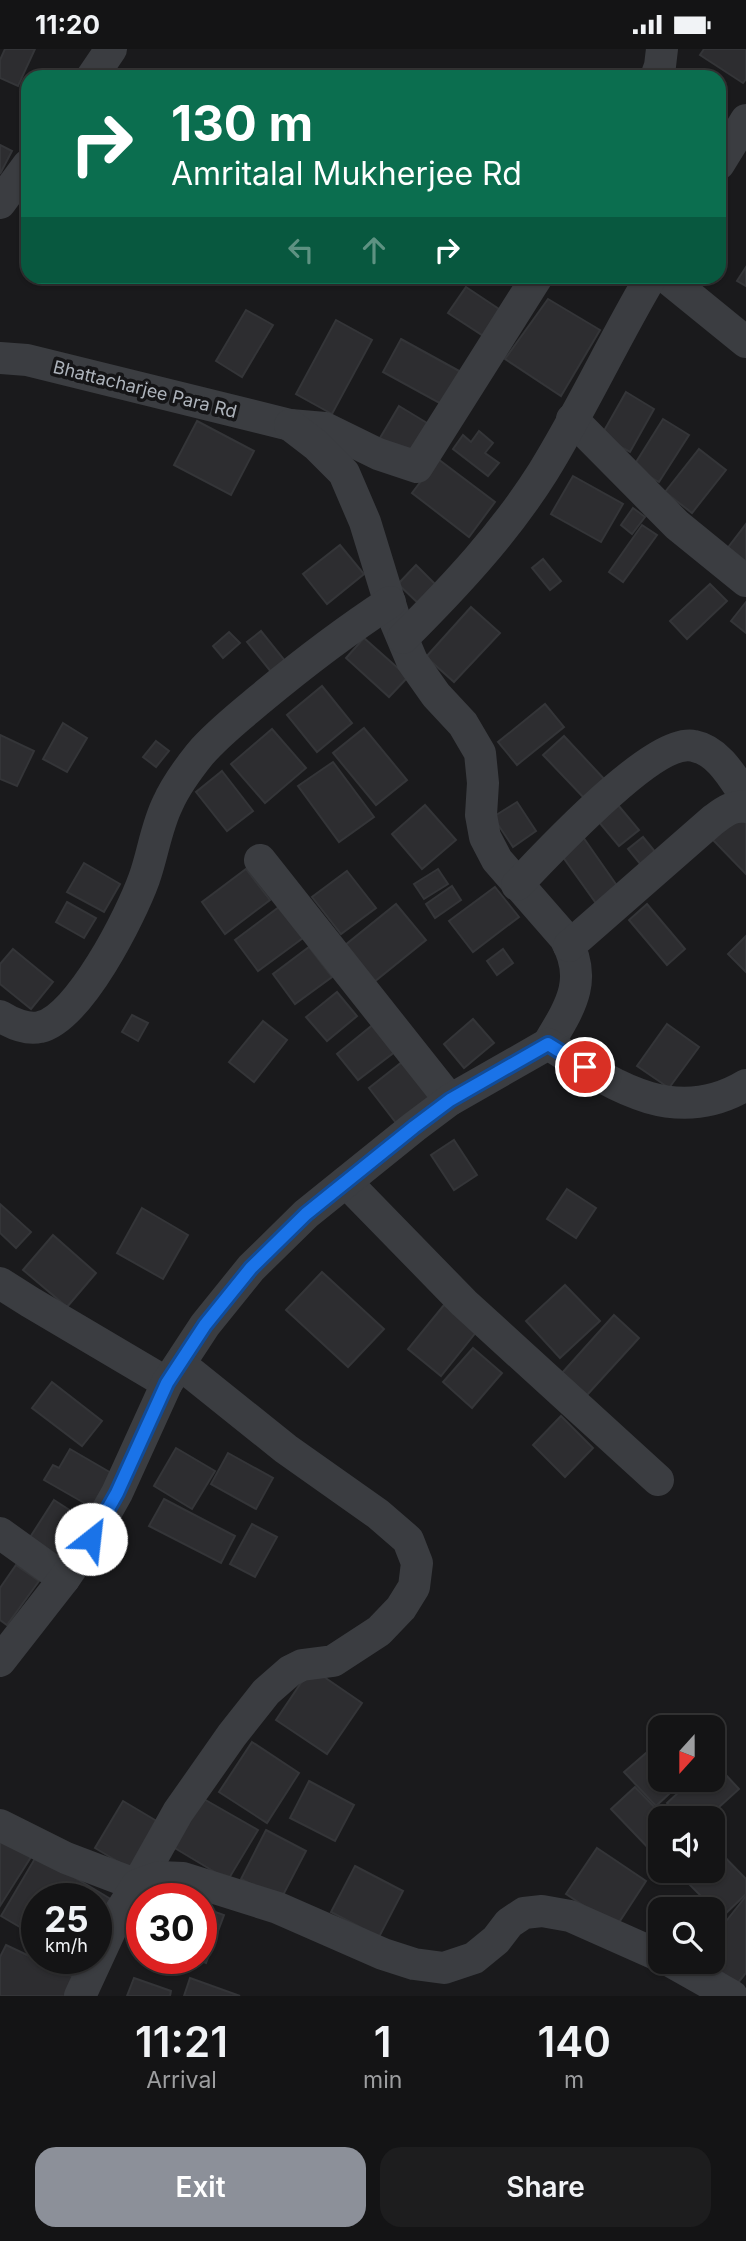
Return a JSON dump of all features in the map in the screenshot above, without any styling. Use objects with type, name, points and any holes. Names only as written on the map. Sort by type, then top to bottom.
[{"type":"street","points":[[97,70],[111,49]]},
{"type":"street","points":[[659,70],[662,49]]},
{"type":"street","points":[[726,153],[746,120]]},
{"type":"street","points":[[0,203],[21,174]]},
{"type":"street","name":"Bhattacharjee Para Rd","points":[[0,358],[27,360],[290,425],[325,428],[378,454],[417,467],[533,284]]},
{"type":"street","points":[[403,638],[449,592],[499,535],[543,472],[647,284]]},
{"type":"street","points":[[675,284],[746,342]]},
{"type":"street","points":[[572,419],[677,525],[746,582]]},
{"type":"street","name":"Bhattacharjee Para Rd","points":[[290,425],[316,445],[344,473],[365,522],[412,661],[436,695],[463,724],[480,753],[483,783],[481,815],[485,837],[497,860],[569,946],[578,970],[569,1009],[548,1044]]},
{"type":"street","points":[[0,1016],[26,1027],[40,1027],[54,1021],[70,1007],[116,940],[144,879],[167,804],[202,752],[299,666],[390,602]]},
{"type":"street","points":[[517,885],[600,802],[657,758],[683,745],[704,749],[716,757],[746,797]]},
{"type":"street","points":[[569,946],[727,809],[746,807]]},
{"type":"street","points":[[260,860],[450,1100]]},
{"type":"street","points":[[0,1661],[64,1579],[117,1493],[173,1374],[205,1325],[251,1268],[306,1214],[450,1100],[548,1044],[612,1084],[659,1100],[684,1103],[708,1101],[730,1095],[746,1085]]},
{"type":"street","points":[[346,1182],[464,1303],[658,1480]]},
{"type":"street","points":[[0,1283],[30,1303],[173,1374],[286,1449],[378,1514],[408,1540],[417,1563],[414,1587],[401,1608],[379,1631],[333,1661],[302,1665],[290,1671],[266,1692],[178,1812],[138,1883]]},
{"type":"street","points":[[0,1532],[64,1579]]},
{"type":"street","points":[[0,1825],[66,1858],[132,1883]]},
{"type":"street","points":[[142,1883],[159,1877],[183,1878],[198,1883]]},
{"type":"street","points":[[217,1889],[278,1909],[383,1954],[414,1964],[444,1968],[474,1958],[496,1940],[509,1923],[524,1913],[542,1911],[570,1916],[648,1951]]},
{"type":"street","points":[[80,1996],[126,1902]]},
{"type":"street","points":[[696,1974],[732,1996]]},
{"type":"building","points":[[5,49],[35,49],[25,70],[21,70],[18,86],[0,78],[0,60]]},
{"type":"building","points":[[704,49],[746,49],[746,79],[743,83],[700,55]]},
{"type":"building","points":[[0,145],[12,151],[0,174]]},
{"type":"building","points":[[746,267],[746,286],[737,281]]},
{"type":"building","points":[[466,287],[502,311],[485,337],[448,313]]},
{"type":"building","points":[[548,299],[600,330],[561,396],[505,359]]},
{"type":"building","points":[[246,310],[273,325],[242,377],[216,361]]},
{"type":"building","points":[[336,320],[372,340],[332,414],[296,394]]},
{"type":"building","points":[[401,339],[461,372],[443,405],[383,372]]},
{"type":"building","points":[[626,392],[654,409],[630,452],[601,436]]},
{"type":"building","points":[[399,406],[432,426],[413,458],[380,438]]},
{"type":"building","points":[[663,419],[689,435],[659,482],[633,467]]},
{"type":"building","points":[[197,421],[254,451],[231,495],[174,465]]},
{"type":"building","points":[[479,431],[493,443],[485,453],[499,463],[488,476],[453,449],[463,435],[471,442]]},
{"type":"building","points":[[699,449],[726,470],[692,513],[665,492]]},
{"type":"building","points":[[438,459],[495,502],[469,537],[412,493]]},
{"type":"building","points":[[573,476],[623,504],[601,542],[551,514]]},
{"type":"building","points":[[633,508],[645,517],[632,534],[621,525]]},
{"type":"building","points":[[746,524],[746,571],[723,554]]},
{"type":"building","points":[[642,525],[657,535],[623,582],[609,572]]},
{"type":"building","points":[[340,545],[364,574],[327,604],[303,574]]},
{"type":"building","points":[[543,559],[561,581],[550,590],[532,568]]},
{"type":"building","points":[[416,565],[437,586],[419,604],[398,584]]},
{"type":"building","points":[[710,584],[727,601],[687,639],[670,621]]},
{"type":"building","points":[[746,602],[746,633],[731,621]]},
{"type":"building","points":[[471,607],[500,633],[454,682],[426,657]]},
{"type":"building","points":[[261,631],[286,662],[272,673],[247,642]]},
{"type":"building","points":[[229,632],[240,643],[223,658],[213,646]]},
{"type":"building","points":[[364,638],[408,677],[389,697],[346,658]]},
{"type":"building","points":[[322,686],[352,723],[317,752],[287,715]]},
{"type":"building","points":[[545,704],[564,727],[517,765],[498,742]]},
{"type":"building","points":[[63,723],[87,738],[67,772],[43,759]]},
{"type":"building","points":[[364,728],[407,780],[376,805],[333,753]]},
{"type":"building","points":[[272,729],[306,768],[265,803],[231,764]]},
{"type":"building","points":[[0,735],[34,751],[17,786],[0,779]]},
{"type":"building","points":[[564,736],[606,781],[586,800],[543,755]]},
{"type":"building","points":[[156,741],[169,751],[156,767],[143,757]]},
{"type":"building","points":[[333,762],[374,817],[339,842],[298,786]]},
{"type":"building","points":[[222,771],[253,811],[227,831],[196,792]]},
{"type":"building","points":[[517,802],[536,831],[513,847],[493,817]]},
{"type":"building","points":[[425,805],[456,840],[422,869],[392,834]]},
{"type":"building","points":[[618,805],[639,830],[619,846],[598,821]]},
{"type":"building","points":[[741,813],[746,819],[746,874],[713,840]]},
{"type":"building","points":[[583,837],[620,890],[598,906],[560,853]]},
{"type":"building","points":[[643,837],[661,859],[646,871],[628,849]]},
{"type":"building","points":[[84,863],[120,884],[104,912],[67,892]]},
{"type":"building","points":[[246,869],[270,900],[225,934],[202,902]]},
{"type":"building","points":[[438,869],[448,884],[424,899],[414,884]]},
{"type":"building","points":[[347,871],[376,908],[341,934],[312,897]]},
{"type":"building","points":[[452,886],[461,900],[435,918],[426,904]]},
{"type":"building","points":[[495,887],[519,917],[473,952],[449,921]]},
{"type":"building","points":[[67,902],[96,918],[84,938],[56,922]]},
{"type":"building","points":[[283,904],[307,935],[258,971],[235,940]]},
{"type":"building","points":[[396,904],[426,940],[374,982],[344,946]]},
{"type":"building","points":[[647,904],[685,949],[667,965],[629,920]]},
{"type":"building","points":[[746,936],[746,972],[728,954]]},
{"type":"building","points":[[309,947],[332,977],[295,1004],[273,974]]},
{"type":"building","points":[[13,949],[53,982],[31,1009],[0,984],[0,964]]},
{"type":"building","points":[[503,949],[513,963],[497,975],[487,961]]},
{"type":"building","points":[[337,992],[357,1016],[327,1041],[306,1017]]},
{"type":"building","points":[[132,1015],[148,1023],[138,1041],[122,1032]]},
{"type":"building","points":[[473,1019],[494,1043],[464,1068],[444,1044]]},
{"type":"building","points":[[263,1021],[287,1040],[254,1082],[229,1062]]},
{"type":"building","points":[[375,1023],[396,1051],[358,1080],[337,1054]]},
{"type":"building","points":[[667,1024],[699,1047],[669,1088],[637,1066]]},
{"type":"building","points":[[402,1062],[434,1101],[400,1128],[369,1088]]},
{"type":"building","points":[[454,1140],[477,1175],[454,1190],[431,1155]]},
{"type":"building","points":[[567,1189],[596,1208],[576,1238],[547,1219]]},
{"type":"building","points":[[0,1204],[31,1232],[16,1248],[0,1233]]},
{"type":"building","points":[[142,1208],[188,1235],[163,1279],[117,1253]]},
{"type":"building","points":[[53,1235],[96,1273],[67,1307],[23,1270]]},
{"type":"building","points":[[322,1272],[384,1329],[348,1367],[286,1310]]},
{"type":"building","points":[[565,1285],[600,1321],[560,1358],[526,1321]]},
{"type":"building","points":[[444,1305],[477,1331],[441,1376],[408,1349]]},
{"type":"building","points":[[614,1315],[639,1338],[587,1395],[562,1373]]},
{"type":"building","points":[[473,1348],[502,1373],[472,1408],[443,1382]]},
{"type":"building","points":[[52,1382],[102,1421],[82,1446],[32,1408]]},
{"type":"building","points":[[561,1416],[593,1448],[565,1477],[533,1445]]},
{"type":"building","points":[[176,1448],[215,1471],[192,1509],[154,1486]]},
{"type":"building","points":[[70,1449],[113,1474],[93,1508],[44,1480],[53,1465],[59,1468]]},
{"type":"building","points":[[228,1453],[273,1478],[256,1509],[211,1484]]},
{"type":"building","points":[[164,1499],[235,1536],[221,1563],[149,1526]]},
{"type":"building","points":[[54,1500],[85,1520],[58,1562],[27,1542]]},
{"type":"building","points":[[252,1524],[277,1537],[255,1577],[230,1564]]},
{"type":"building","points":[[16,1565],[39,1581],[7,1625],[0,1620],[0,1588]]},
{"type":"building","points":[[311,1668],[362,1703],[327,1754],[276,1720]]},
{"type":"building","points":[[252,1742],[299,1773],[267,1823],[219,1792]]},
{"type":"building","points":[[648,1751],[648,1792],[671,1792],[656,1806],[624,1772]]},
{"type":"building","points":[[725,1774],[739,1789],[720,1806],[670,1806],[667,1803],[679,1792],[725,1792]]},
{"type":"building","points":[[309,1781],[354,1805],[335,1841],[290,1818]]},
{"type":"building","points":[[635,1787],[653,1806],[648,1806],[648,1848],[611,1809]]},
{"type":"building","points":[[202,1798],[258,1830],[228,1880],[173,1847]]},
{"type":"building","points":[[123,1801],[160,1823],[132,1870],[95,1848]]},
{"type":"building","points":[[266,1830],[306,1851],[281,1899],[241,1879]]},
{"type":"building","points":[[0,1838],[31,1857],[0,1906]]},
{"type":"building","points":[[597,1848],[646,1881],[616,1927],[566,1894]]},
{"type":"building","points":[[37,1855],[84,1883],[21,1883],[21,1928],[1,1916]]},
{"type":"building","points":[[725,1857],[746,1879],[746,1894],[725,1914],[725,1897],[702,1897],[688,1883],[725,1883]]},
{"type":"building","points":[[355,1866],[403,1891],[379,1937],[331,1912]]},
{"type":"building","points":[[746,1896],[746,1973],[737,1984],[724,1974],[725,1923]]},
{"type":"building","points":[[217,1913],[224,1915],[217,1934]]},
{"type":"building","points":[[6,1945],[21,1952],[21,1974],[67,1974],[78,1979],[70,1996],[0,1996],[0,1957]]},
{"type":"building","points":[[134,1978],[171,1991],[170,1996],[127,1996]]},
{"type":"building","points":[[190,1978],[240,1996],[184,1996]]},
{"type":"route","points":[[91,1539],[117,1493],[167,1383],[205,1325],[251,1268],[306,1214],[450,1100],[548,1044],[585,1067]]}]
